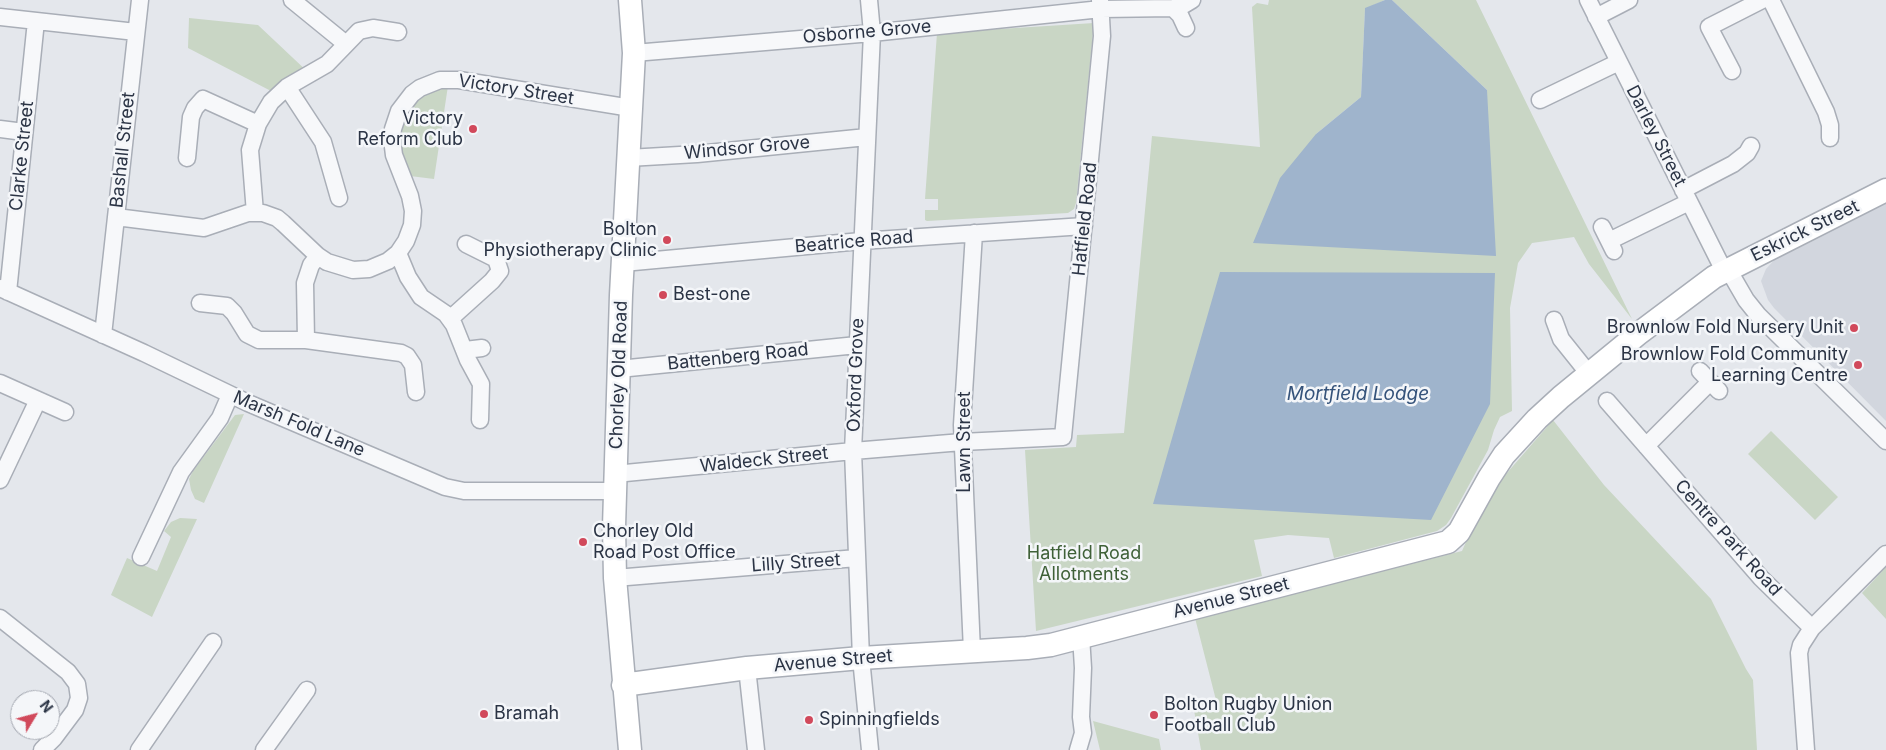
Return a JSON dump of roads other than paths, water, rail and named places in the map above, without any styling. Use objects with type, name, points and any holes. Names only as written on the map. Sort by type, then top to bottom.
[{"type":"street","name":"Bashall Street","points":[[103,334],[115,301],[116,217],[140,0]]},
{"type":"street","points":[[292,0],[346,44]]},
{"type":"street","name":"Chorley Old Road","points":[[630,0],[634,53],[618,368],[615,483],[615,578],[630,750]]},
{"type":"street","name":"Oxford Grove","points":[[869,0],[872,33],[861,241],[853,451],[861,658],[870,750]]},
{"type":"street","points":[[1173,8],[1182,6],[1192,0]]},
{"type":"street","name":"Darley Street","points":[[1588,0],[1686,196],[1726,270],[1746,300],[1758,315],[1886,441]]},
{"type":"street","points":[[1596,17],[1629,0]]},
{"type":"street","points":[[1732,71],[1709,27],[1762,0]]},
{"type":"street","points":[[1771,0],[1826,112],[1830,125],[1830,138]]},
{"type":"street","name":"Osborne Grove","points":[[634,53],[872,33],[1100,4],[1173,8]]},
{"type":"street","name":"Hatfield Road","points":[[1063,437],[1102,36],[1100,4]]},
{"type":"street","points":[[1173,8],[1180,15],[1186,28]]},
{"type":"street","points":[[0,18],[136,32]]},
{"type":"street","name":"Clarke Street","points":[[4,290],[36,21]]},
{"type":"street","points":[[255,213],[250,150],[258,124],[271,102],[287,87],[327,64],[354,35],[366,28],[398,32]]},
{"type":"street","points":[[1540,99],[1619,62]]},
{"type":"street","name":"Victory Street","points":[[116,217],[204,228],[242,215],[255,213],[277,218],[318,256],[336,266],[361,270],[376,266],[398,252],[410,234],[413,218],[410,196],[392,147],[392,129],[405,102],[420,88],[440,80],[459,80],[632,108]]},
{"type":"street","points":[[287,87],[323,142],[339,198]]},
{"type":"street","points":[[187,158],[191,117],[203,98],[258,124]]},
{"type":"street","points":[[0,129],[24,132]]},
{"type":"street","name":"Windsor Grove","points":[[628,158],[697,154],[866,137]]},
{"type":"street","points":[[1609,240],[1686,196],[1733,164],[1747,153],[1751,146]]},
{"type":"street","name":"Eskrick Street","points":[[1726,270],[1886,190]]},
{"type":"street","name":"Beatrice Road","points":[[623,263],[861,241],[1084,226]]},
{"type":"street","name":"Lawn Street","points":[[972,651],[962,425],[974,233]]},
{"type":"street","points":[[451,318],[492,281],[500,271],[496,260],[466,244]]},
{"type":"street","points":[[398,252],[408,277],[421,297],[451,318],[481,384],[480,420]]},
{"type":"street","points":[[306,340],[304,283],[311,265],[318,256]]},
{"type":"street","name":"Avenue Street","points":[[623,685],[747,668],[861,658],[1028,648],[1051,644],[1448,542],[1460,532],[1489,478],[1504,455],[1550,406],[1702,284],[1726,270]]},
{"type":"street","name":"Marsh Fold Lane","points":[[4,290],[103,334],[230,395],[455,490],[615,483]]},
{"type":"street","points":[[200,303],[227,306],[234,313],[247,334],[259,340],[306,340],[401,352],[407,356],[413,365],[416,392]]},
{"type":"street","points":[[1554,320],[1561,339],[1589,374]]},
{"type":"street","name":"Battenberg Road","points":[[618,368],[857,345]]},
{"type":"street","points":[[465,350],[482,348]]},
{"type":"street","points":[[1646,446],[1710,381]]},
{"type":"street","points":[[0,382],[65,412]]},
{"type":"street","points":[[141,557],[181,472],[220,418],[230,395]]},
{"type":"street","points":[[1,475],[38,400]]},
{"type":"street","name":"Centre Park Road","points":[[1607,401],[1761,578],[1812,628]]},
{"type":"street","name":"Waldeck Street","points":[[615,483],[853,451],[962,442],[1063,437]]},
{"type":"street","points":[[1806,750],[1799,653],[1804,638],[1886,554]]},
{"type":"street","name":"Lilly Street","points":[[615,578],[857,558]]},
{"type":"street","points":[[0,618],[68,672],[77,684],[79,698],[75,710],[54,738],[42,750]]},
{"type":"street","points":[[1078,750],[1083,733],[1081,717],[1083,668],[1081,636]]},
{"type":"street","points":[[139,750],[214,642]]},
{"type":"street","points":[[747,668],[756,750]]},
{"type":"street","points":[[264,750],[307,690]]},
{"type":"water","points":[[1385,0],[1392,0],[1487,90],[1496,256],[1253,243],[1280,178],[1316,134],[1361,97],[1365,8]]},
{"type":"water","name":"Mortfield Lodge","points":[[1220,272],[1495,273],[1490,404],[1431,520],[1153,504]]},
{"type":"place","name":"Victory Reform Club","points":[[473,129]]},
{"type":"place","name":"Bolton Physiotherapy Clinic","points":[[667,240]]},
{"type":"place","name":"Best-one","points":[[663,295]]},
{"type":"place","name":"Brownlow Fold Nursery Unit","points":[[1854,328]]},
{"type":"place","name":"Brownlow Fold Community Learning Centre","points":[[1858,365]]},
{"type":"place","name":"Chorley Old Road Post Office","points":[[583,542]]},
{"type":"place","name":"Bramah","points":[[484,714]]},
{"type":"place","name":"Bolton Rugby Union Football Club","points":[[1154,715]]},
{"type":"place","name":"Spinningfields","points":[[809,720]]},
{"type":"park label","name":"Hatfield Road Allotments","points":[[1084,564]]}]
